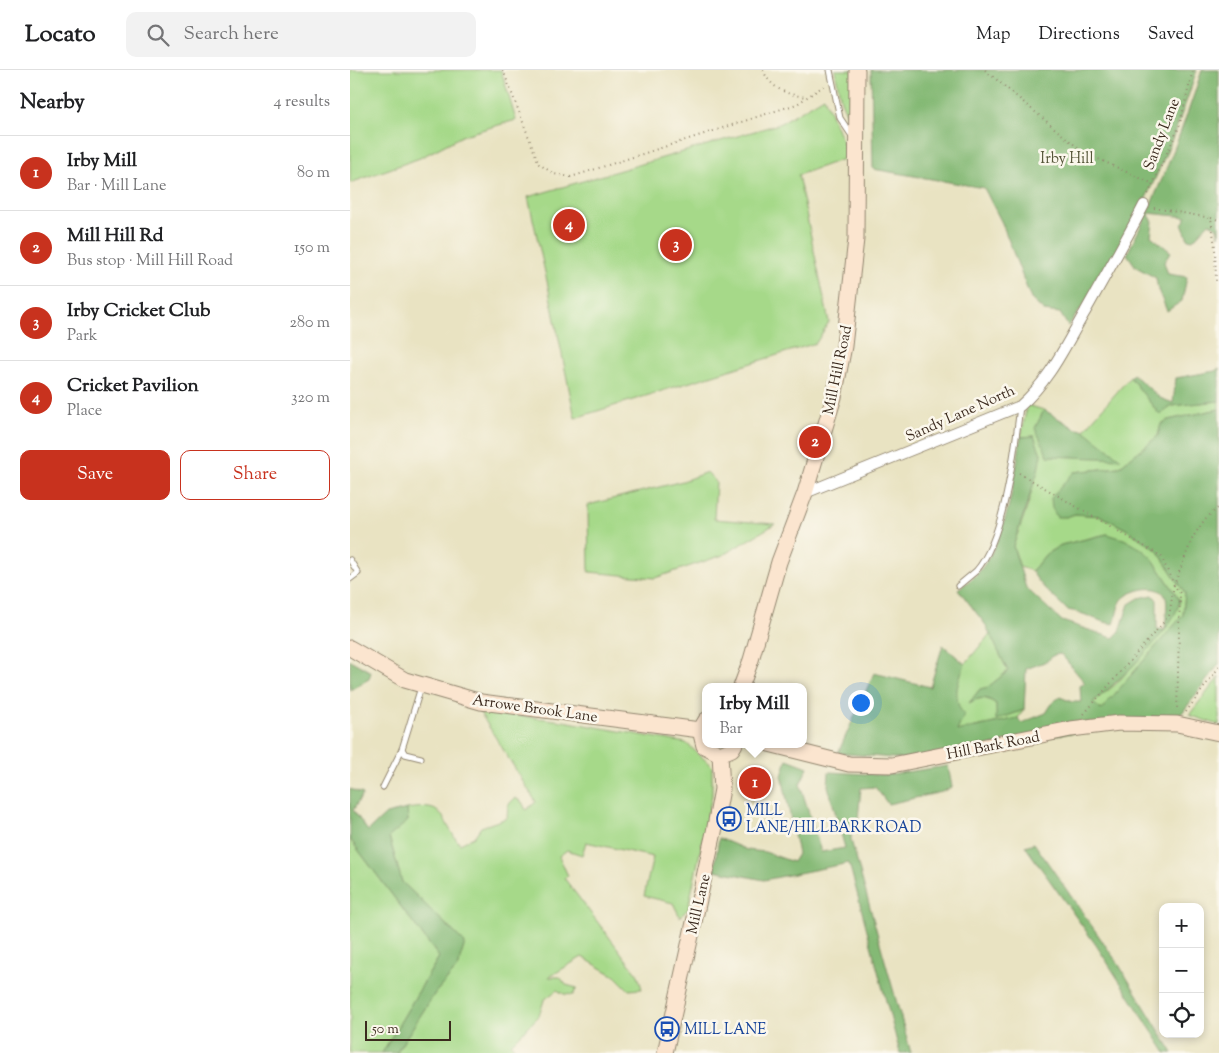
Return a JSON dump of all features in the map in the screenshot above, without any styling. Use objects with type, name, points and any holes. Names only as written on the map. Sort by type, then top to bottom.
[{"type":"street","name":"Mill Hill Road","points":[[742,683],[751,660],[779,562],[806,493],[834,397],[844,346],[856,238],[857,70]]},
{"type":"street","name":"Sandy Lane North","points":[[806,493],[1020,406],[1038,390],[1066,348],[1144,205]]},
{"type":"street","name":"Arrowe Brook Lane","points":[[350,648],[406,680],[481,702],[702,725]]},
{"type":"street","name":"Hill Bark Road","points":[[785,748],[849,764],[892,765],[1071,729],[1119,723],[1177,724],[1219,733]]},
{"type":"street","points":[[708,748],[720,754],[733,748]]},
{"type":"street","name":"Mill Lane","points":[[665,1053],[722,789],[720,754]]},
{"type":"lane","points":[[830,70],[840,118],[858,145]]},
{"type":"lane","points":[[958,586],[976,570],[991,547],[1012,469],[1020,406]]},
{"type":"lane","points":[[350,560],[358,573],[350,578]]},
{"type":"lane","points":[[383,787],[402,749],[422,684]]},
{"type":"lane","points":[[402,749],[405,754],[421,758]]},
{"type":"path","points":[[503,70],[539,164],[554,174],[571,178],[797,104],[831,81]]},
{"type":"path","points":[[763,70],[766,78],[776,88],[790,95],[807,97]]},
{"type":"path","points":[[985,70],[1083,152],[1153,184]]},
{"type":"path","name":"Sandy Lane","points":[[1144,205],[1179,126],[1193,70]]},
{"type":"path","points":[[1144,205],[1162,212],[1219,220]]},
{"type":"path","points":[[1211,218],[1215,247],[1216,281]]},
{"type":"path","points":[[1012,469],[1161,556],[1174,585],[1180,593],[1177,724]]},
{"type":"path","points":[[1071,729],[1169,616],[1174,585],[1193,537],[1205,519],[1219,507]]},
{"type":"path","points":[[1177,724],[1219,667]]},
{"type":"green space","points":[[350,70],[501,70],[516,120],[464,135],[420,158],[350,183]]},
{"type":"green space","points":[[835,70],[853,70],[850,122],[841,101]]},
{"type":"green space","name":"Irby Hill","points":[[871,70],[1197,70],[1186,104],[1159,171],[1127,236],[1109,267],[1068,326],[1060,313],[1044,311],[1031,299],[1002,223],[984,188],[873,169]]},
{"type":"green space","points":[[1202,70],[1219,70],[1219,236],[1217,227],[1209,223],[1193,240],[1188,239],[1182,224],[1187,217],[1148,213],[1153,222],[1151,236],[1171,252],[1164,262],[1168,274],[1187,277],[1182,301],[1167,311],[1158,290],[1156,278],[1136,267],[1127,254],[1149,210],[1168,164]]},
{"type":"green space","points":[[824,97],[849,157],[798,175],[829,322],[816,343],[575,418],[528,197],[779,124]]},
{"type":"green space","points":[[1219,368],[1219,401],[1172,406],[1160,415],[1130,377],[1133,374],[1160,398],[1173,403],[1176,378],[1215,371]]},
{"type":"green space","points":[[1130,377],[1160,415],[1172,406],[1219,401],[1219,409],[1168,420],[1161,424],[1158,436],[1119,467],[1074,472],[1066,517],[1075,514],[1101,516],[1126,529],[1157,550],[1185,593],[1183,615],[1101,711],[1093,702],[1116,684],[1165,630],[1180,600],[1152,558],[1107,534],[1061,545],[1046,554],[1032,571],[1020,567],[1013,546],[1028,505],[1041,454],[1034,436],[1021,437],[1027,405],[1044,410],[1076,429],[1084,430]]},
{"type":"green space","points":[[1219,409],[1219,664],[1182,713],[1175,717],[903,759],[838,753],[874,673],[930,687],[943,645],[965,664],[957,690],[958,702],[964,715],[957,731],[1018,718],[1021,723],[1046,713],[1053,702],[1060,697],[1072,702],[1081,702],[1080,686],[1085,683],[1061,654],[1054,655],[1047,661],[1026,669],[1024,710],[996,720],[996,704],[992,701],[983,698],[969,703],[980,689],[988,687],[1008,671],[985,624],[958,589],[979,572],[997,542],[1008,508],[1021,437],[1034,436],[1041,454],[1038,471],[1013,546],[1026,588],[1062,621],[1113,638],[1120,631],[1129,604],[1139,598],[1153,595],[1157,600],[1157,629],[1164,630],[1144,655],[1093,702],[1101,710],[1183,615],[1185,593],[1157,550],[1126,529],[1101,516],[1075,514],[1057,517],[1052,508],[1051,498],[1074,472],[1119,467],[1158,436],[1161,424],[1168,420]]},
{"type":"green space","points":[[1044,410],[1076,429],[1084,430],[1121,459],[1048,456],[1035,428]]},
{"type":"green space","points":[[707,472],[716,482],[714,519],[775,524],[723,555],[655,578],[589,572],[588,505],[683,481]]},
{"type":"green space","points":[[1107,534],[1124,539],[1140,548],[1152,558],[1180,600],[1176,612],[1165,629],[1166,598],[1158,590],[1144,589],[1125,597],[1120,603],[1114,624],[1067,610],[1043,587],[1032,571],[1046,554],[1061,545]]},
{"type":"green space","points":[[990,634],[1008,671],[987,688],[980,689],[970,702],[983,698],[996,704],[997,719],[1024,710],[1018,718],[956,731],[958,708],[956,685],[965,664]]},
{"type":"green space","points":[[350,660],[371,672],[369,679],[350,690]]},
{"type":"green space","points":[[1219,677],[1219,725],[1189,715]]},
{"type":"green space","points":[[479,711],[563,721],[686,743],[712,766],[712,795],[688,909],[680,917],[673,903],[644,896],[653,857],[586,842],[582,855],[567,850],[559,856],[568,876],[564,878],[638,975],[642,989],[629,990],[615,976],[582,957],[549,977],[560,977],[566,985],[577,988],[573,995],[564,994],[557,990],[544,1000],[539,1016],[511,1044],[518,1053],[396,1053],[435,993],[457,968],[465,943],[402,882],[389,836],[408,821],[407,809],[430,808],[441,815],[460,844],[474,837],[481,827],[507,818],[508,805],[515,798],[522,802],[526,810],[536,802]]},
{"type":"green space","points":[[787,759],[808,767],[800,784],[821,852],[845,848],[828,786],[829,772],[885,775],[948,766],[952,787],[942,792],[888,804],[875,787],[861,788],[858,819],[851,827],[851,840],[911,1053],[900,1053],[849,863],[764,880],[714,870],[719,838],[747,850],[765,852],[793,862],[798,854],[782,776]]},
{"type":"green space","points":[[350,789],[363,794],[353,810],[368,831],[386,814],[407,809],[408,821],[389,837],[402,882],[465,943],[457,968],[435,993],[396,1053],[382,1053],[439,957],[350,839]]},
{"type":"green space","points":[[350,839],[439,957],[382,1053],[350,1053]]},
{"type":"green space","points":[[1034,843],[1119,965],[1159,1030],[1159,1038],[1164,1038],[1173,1053],[1166,1053],[1096,945],[1025,846]]},
{"type":"place","name":"Cricket Pavilion","points":[[569,225]]},
{"type":"place","name":"Irby Cricket Club","points":[[676,245]]},
{"type":"place","name":"Mill Hill Rd","points":[[815,442]]},
{"type":"place","name":"Irby Mill","points":[[755,783]]},
{"type":"place","name":"MILL LANE/HILLBARK ROAD","points":[[729,819]]},
{"type":"place","name":"MILL LANE","points":[[667,1029]]}]
